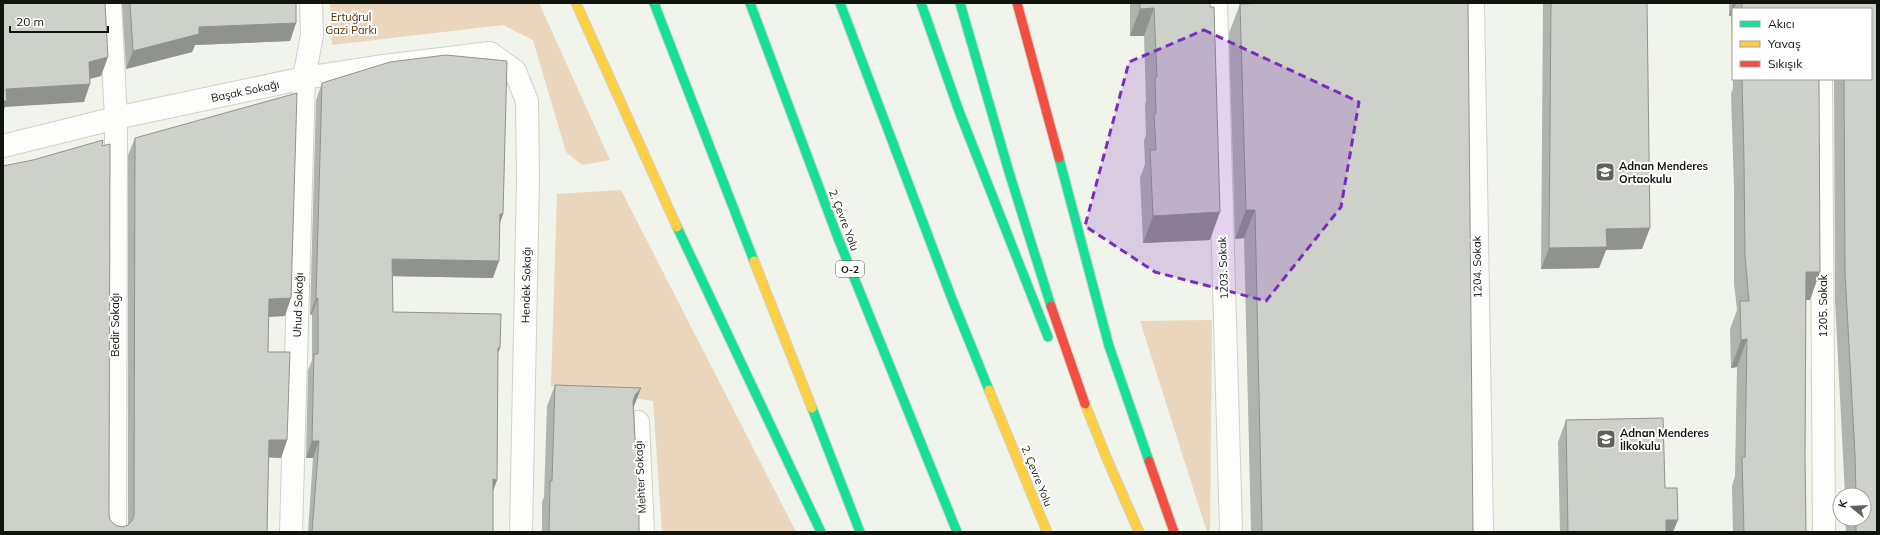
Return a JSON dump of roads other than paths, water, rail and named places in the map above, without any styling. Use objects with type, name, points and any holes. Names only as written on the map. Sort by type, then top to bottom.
[{"type":"highway","points":[[576,3],[658,186],[821,532]]},
{"type":"highway","points":[[654,3],[860,532]]},
{"type":"highway","name":"2. Çevre Yolu","points":[[750,3],[838,238],[957,532]]},
{"type":"highway","name":"2. Çevre Yolu","points":[[840,3],[952,299],[1047,532]]},
{"type":"highway","points":[[921,3],[958,111],[1052,348]]},
{"type":"highway","points":[[960,3],[1010,180],[1072,366],[1103,449],[1139,532]]},
{"type":"highway","points":[[1017,3],[1109,346],[1174,532]]},
{"type":"highway","points":[[1065,375],[1103,449]]},
{"type":"street","name":"Bedir Sokağı","points":[[110,3],[116,118],[115,532]]},
{"type":"street","name":"Uhud Sokağı","points":[[291,532],[304,78],[312,35],[311,3]]},
{"type":"street","name":"1203. Sokak","points":[[1216,3],[1231,532]]},
{"type":"street","name":"1204. Sokak","points":[[1473,3],[1482,532]]},
{"type":"street","name":"Başak Sokağı","points":[[3,146],[116,118],[304,78],[376,67],[490,53]]},
{"type":"street","name":"Hendek Sokağı","points":[[490,53],[515,71],[527,101],[528,179],[521,532]]},
{"type":"street","name":"1205. Sokak","points":[[1821,80],[1824,532]]},
{"type":"street","name":"Mehter Sokağı","points":[[638,422],[643,532]]},
{"type":"place","name":"Adnan Menderes Ortaokulu","points":[[1605,172]]},
{"type":"place","name":"Adnan Menderes İlkokulu","points":[[1606,439]]},
{"type":"park label","name":"Ertuğrul Gazi Parkı","points":[[351,23]]}]
